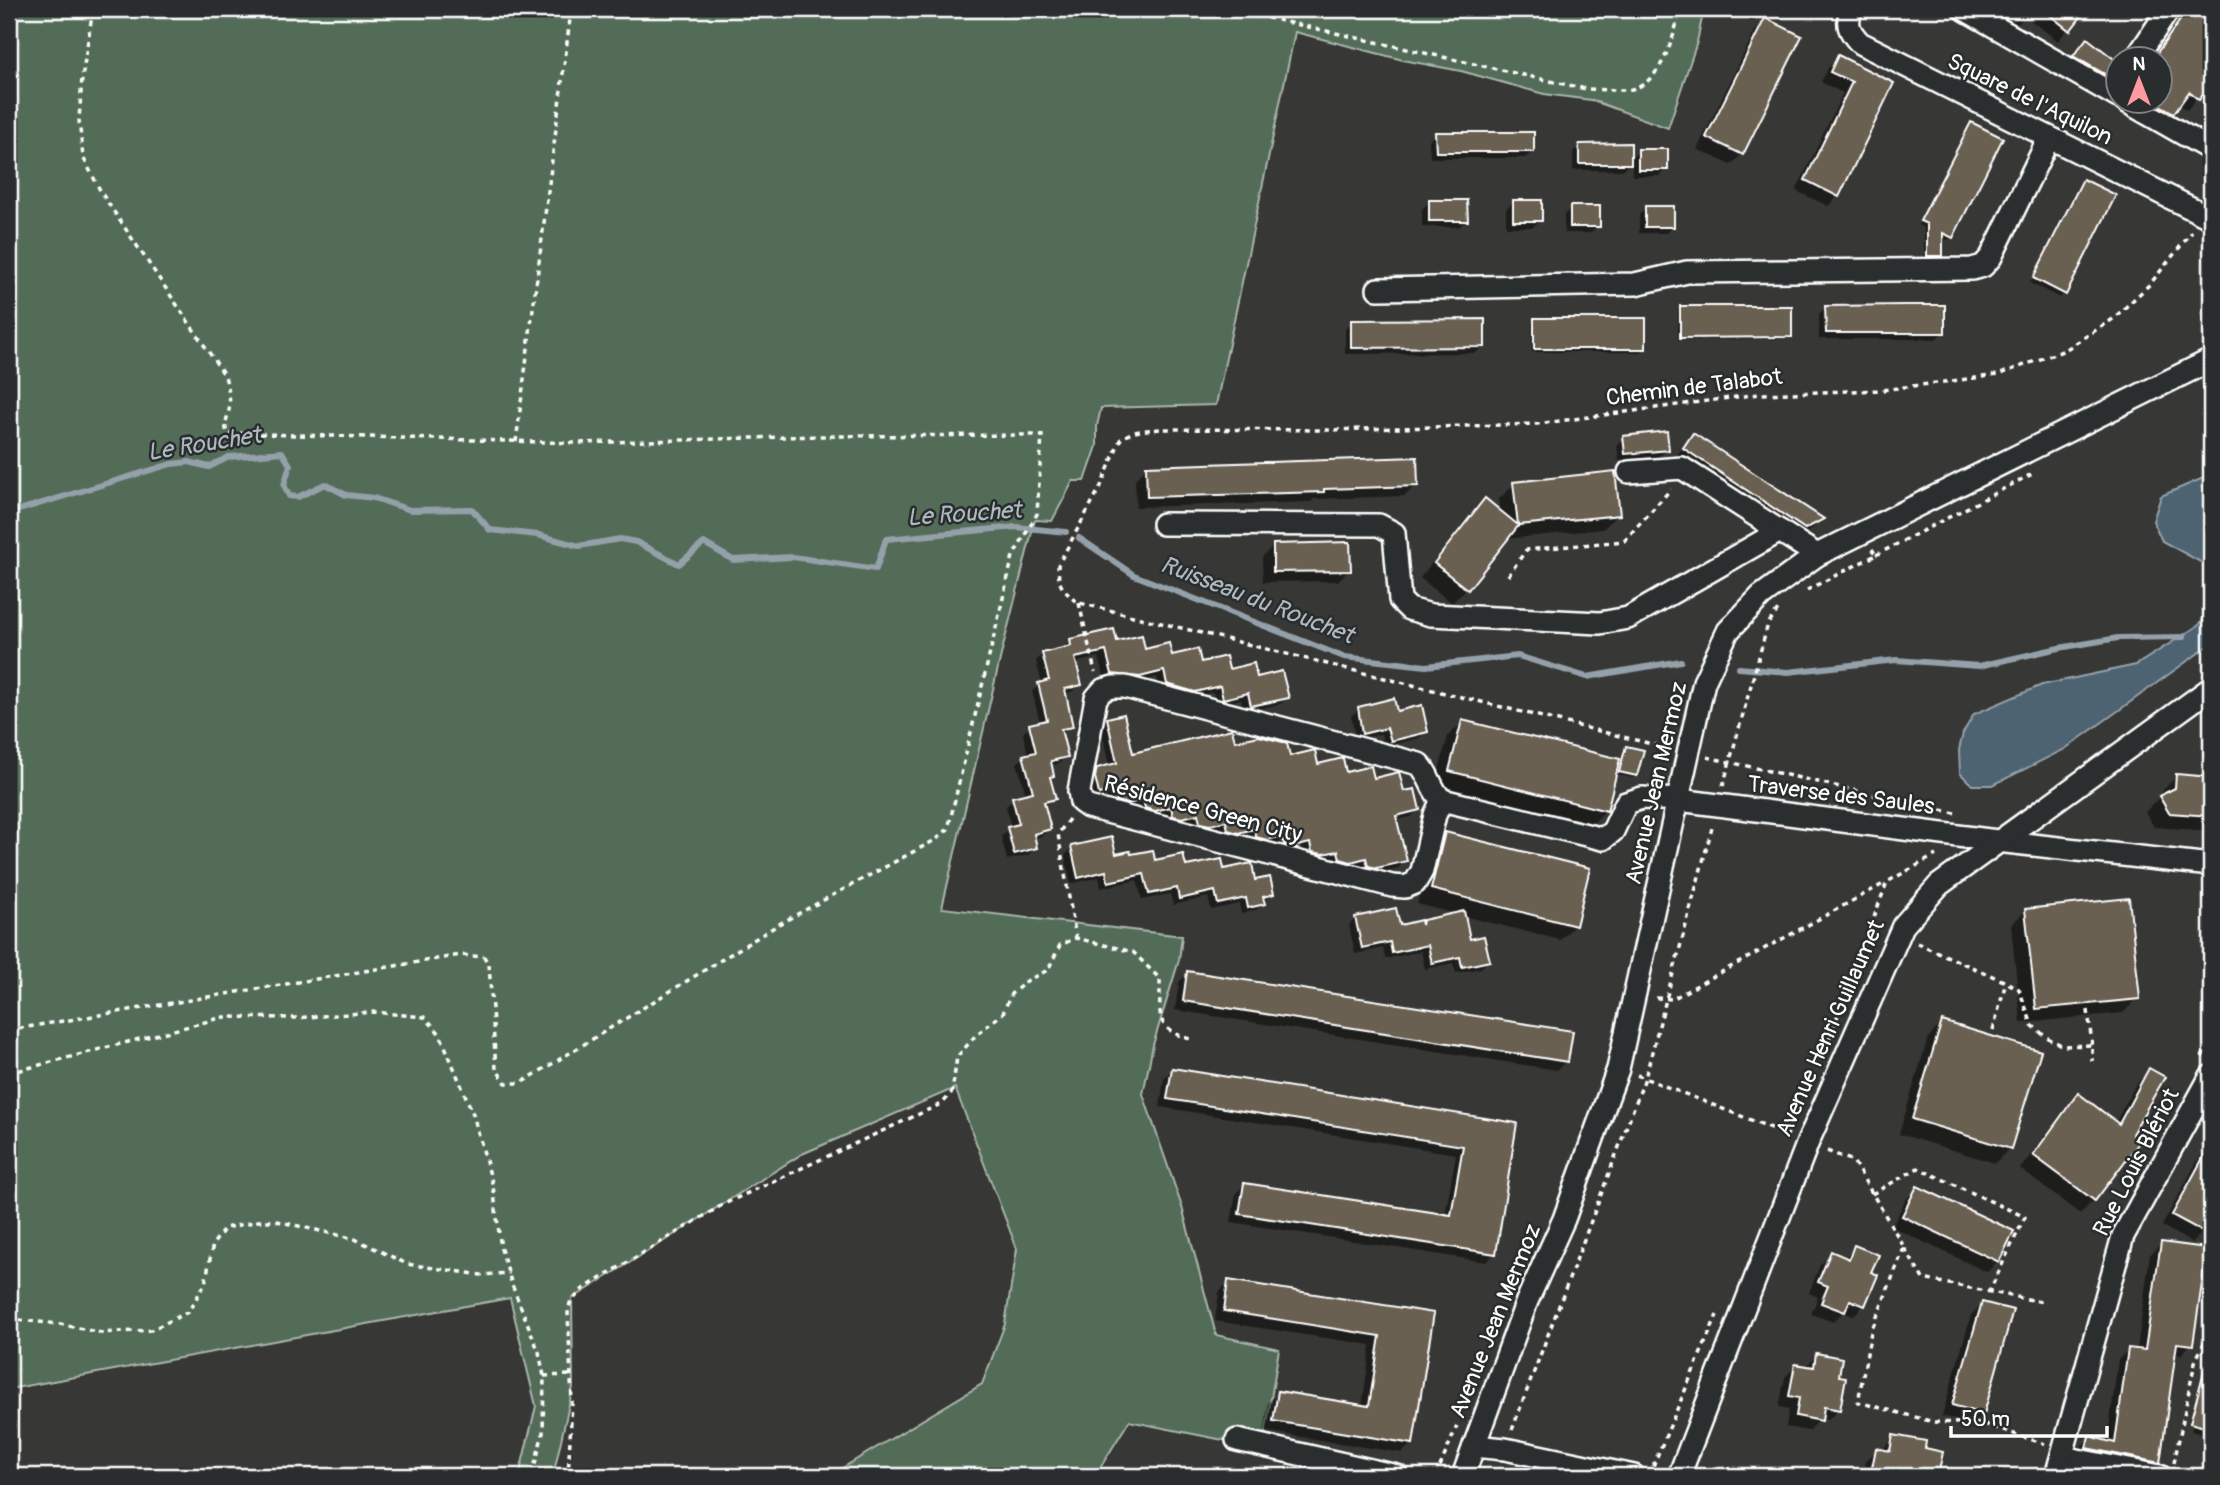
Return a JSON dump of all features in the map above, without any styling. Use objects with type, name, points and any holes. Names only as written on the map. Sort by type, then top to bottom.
[{"type":"street","name":"Square de l'Aquilon","points":[[1851,9],[1847,20],[1850,32],[1860,43],[2209,217]]},
{"type":"street","name":"Square de l'Aquilon","points":[[1964,9],[2104,88]]},
{"type":"street","points":[[2144,46],[2169,9]]},
{"type":"street","name":"Square de l'Aquilon","points":[[2152,116],[2211,150]]},
{"type":"street","points":[[1378,289],[1635,284],[1687,272],[1972,269],[1983,266],[1991,257],[2049,138]]},
{"type":"street","name":"Avenue Jean Mermoz","points":[[1462,1476],[1527,1301],[1564,1219],[1618,1069],[1704,682],[1728,631],[1761,596],[1817,555],[2211,360]]},
{"type":"street","points":[[1629,472],[1682,468],[1817,555]]},
{"type":"street","points":[[1163,524],[1379,525],[1394,533],[1400,600],[1409,609],[1431,615],[1600,622],[1628,618],[1780,531]]},
{"type":"street","points":[[1102,690],[1125,687],[1419,764],[1427,771],[1434,792],[1442,800],[1603,839],[1613,831],[1626,803],[1642,798],[1679,800]]},
{"type":"street","name":"Avenue Henri Guillaumet","points":[[1679,1476],[1903,926],[1939,885],[2211,688]]},
{"type":"street","name":"Résidence Green City","points":[[1102,690],[1097,698],[1079,791],[1081,802],[1088,807],[1352,876],[1405,887],[1415,883],[1422,871],[1435,815],[1442,800]]},
{"type":"street","name":"Traverse des Saules","points":[[1679,800],[1997,841],[2211,865]]},
{"type":"street","name":"Rue Louis Blériot","points":[[2054,1459],[2123,1236],[2211,1076]]},
{"type":"street","points":[[1237,1440],[1397,1476]]},
{"type":"street","points":[[1474,1446],[1634,1476]]},
{"type":"street","points":[[2054,1459],[2167,1470]]},
{"type":"path","points":[[9,1030],[461,955],[484,957],[489,964],[496,1069],[506,1083],[521,1083],[782,923],[937,839],[948,829],[1013,556],[1037,514],[1042,435],[820,436],[576,443],[227,432],[224,424],[229,411],[230,394],[225,376],[102,194],[82,156],[79,109],[93,9]]},
{"type":"path","points":[[1228,9],[1586,89],[1635,88],[1655,74],[1674,39],[1680,9]]},
{"type":"path","points":[[516,442],[572,11]]},
{"type":"path","name":"Chemin de Talabot","points":[[1079,603],[1063,589],[1058,565],[1114,457],[1120,440],[1125,435],[1161,429],[1329,430],[1537,424],[1759,394],[1882,390],[1998,375],[2065,350],[2113,320],[2150,284],[2209,217]]},
{"type":"path","points":[[1508,576],[1526,550],[1624,541],[1687,472]]},
{"type":"path","points":[[1800,594],[1875,555],[1862,533]]},
{"type":"path","points":[[1102,690],[1079,603],[1687,752],[1966,815]]},
{"type":"path","points":[[1718,805],[1769,624],[1781,606]]},
{"type":"path","points":[[1076,938],[1058,834],[1081,802]]},
{"type":"path","points":[[1635,996],[1672,999],[1886,882]]},
{"type":"path","points":[[568,1476],[572,1403],[569,1375],[570,1303],[583,1289],[724,1204],[943,1103],[952,1092],[957,1057],[976,1035],[1003,1013],[1011,993],[1048,970],[1060,945],[1076,938],[1133,952],[1160,979],[1161,1021],[1169,1033],[1190,1039]]},
{"type":"path","points":[[1912,940],[2018,989],[2032,1025],[2046,1037],[2063,1045],[2092,1045]]},
{"type":"path","points":[[1993,1030],[2006,982]]},
{"type":"path","points":[[2088,1010],[2092,1061]]},
{"type":"path","points":[[9,1073],[223,1017],[295,1018],[375,1012],[425,1017],[440,1034],[473,1114],[493,1186],[501,1249],[539,1352],[544,1376],[543,1433],[532,1476]]},
{"type":"path","points":[[1618,1069],[1853,1161],[1923,1279],[2043,1302]]},
{"type":"path","points":[[1872,1194],[1917,1168],[2025,1217],[1989,1292]]},
{"type":"path","points":[[9,1319],[60,1324],[101,1333],[151,1330],[188,1312],[195,1303],[205,1284],[213,1244],[225,1228],[258,1221],[277,1221],[355,1239],[407,1264],[481,1275],[509,1273]]},
{"type":"path","points":[[1905,1248],[1871,1332],[1858,1402],[1934,1422],[1984,1424],[2054,1459]]},
{"type":"path","points":[[2167,1470],[2195,1362],[2211,1328]]},
{"type":"path","points":[[544,1376],[569,1375]]},
{"type":"path","points":[[1436,1476],[1459,1422]]},
{"type":"green space","points":[[9,9],[1704,9],[1697,42],[1668,128],[1591,100],[1544,94],[1461,71],[1403,60],[1295,32],[1216,405],[1101,408],[1097,446],[1085,481],[1073,481],[1052,521],[1035,520],[942,908],[1182,936],[1179,960],[1153,1045],[1143,1094],[1182,1207],[1216,1335],[1279,1349],[1263,1448],[1129,1421],[1095,1476],[829,1476],[982,1384],[1005,1324],[1017,1249],[955,1088],[802,1154],[572,1299],[573,1387],[553,1476],[519,1476],[536,1406],[510,1298],[9,1389]]},
{"type":"water","points":[[2211,476],[2211,578],[2206,565],[2162,541],[2153,521],[2161,496]]},
{"type":"water","points":[[2211,608],[2211,644],[2065,749],[1993,785],[1972,785],[1960,773],[1959,750],[1963,733],[1974,714],[2042,685],[2136,665],[2199,625]]},
{"type":"building","points":[[2042,9],[2087,9],[2070,31]]},
{"type":"building","points":[[2188,9],[2211,26],[2211,84],[2199,100],[2189,92],[2174,113],[2174,46],[2162,46]]},
{"type":"building","points":[[1765,18],[1802,36],[1743,155],[1706,137]]},
{"type":"building","points":[[2087,38],[2104,51],[2104,73],[2073,56]]},
{"type":"building","points":[[1838,55],[1894,83],[1839,197],[1805,180],[1852,82],[1830,72]]},
{"type":"building","points":[[1971,122],[2003,138],[1953,238],[1943,233],[1943,256],[1927,256],[1927,224],[1920,221]]},
{"type":"building","points":[[1435,132],[1534,132],[1534,152],[1436,152]]},
{"type":"building","points":[[1631,143],[1631,164],[1579,164],[1579,144]]},
{"type":"building","points":[[1638,149],[1668,149],[1668,170],[1638,170]]},
{"type":"building","points":[[2083,179],[2116,195],[2066,295],[2033,278]]},
{"type":"building","points":[[1429,200],[1467,200],[1468,221],[1429,221]]},
{"type":"building","points":[[1513,200],[1542,200],[1542,221],[1513,221]]},
{"type":"building","points":[[1570,206],[1600,206],[1600,227],[1570,227]]},
{"type":"building","points":[[1645,206],[1674,206],[1674,227],[1645,227]]},
{"type":"building","points":[[1945,305],[1945,333],[1826,333],[1825,306]]},
{"type":"building","points":[[1680,306],[1792,306],[1792,337],[1680,338]]},
{"type":"building","points":[[1534,318],[1646,318],[1646,349],[1534,349]]},
{"type":"building","points":[[1485,319],[1485,347],[1351,348],[1351,320]]},
{"type":"building","points":[[1667,431],[1669,450],[1625,454],[1623,436]]},
{"type":"building","points":[[1693,433],[1824,519],[1805,529],[1683,448]]},
{"type":"building","points":[[1417,457],[1418,486],[1324,489],[1324,492],[1147,497],[1146,466]]},
{"type":"building","points":[[1615,471],[1620,515],[1519,525],[1468,590],[1434,563],[1485,498],[1518,525],[1513,482]]},
{"type":"building","points":[[1350,542],[1351,571],[1273,572],[1273,544]]},
{"type":"building","points":[[1114,629],[1117,641],[1142,635],[1145,649],[1169,643],[1172,655],[1198,649],[1201,662],[1226,656],[1229,669],[1254,663],[1257,677],[1282,671],[1289,698],[1251,706],[1248,693],[1223,699],[1220,686],[1195,692],[1167,684],[1164,671],[1140,677],[1112,674],[1106,651],[1075,658],[1082,685],[1065,689],[1073,727],[1061,729],[1068,757],[1051,761],[1054,776],[1050,777],[1056,799],[1044,802],[1051,829],[1034,834],[1037,848],[1014,854],[1007,827],[1019,824],[1012,797],[1033,792],[1023,755],[1036,752],[1029,724],[1047,720],[1038,683],[1049,680],[1042,653],[1071,646],[1070,639]]},
{"type":"building","points":[[1394,698],[1397,711],[1422,705],[1428,732],[1391,741],[1387,728],[1362,734],[1358,707]]},
{"type":"building","points":[[1124,714],[1133,753],[1232,729],[1235,741],[1259,736],[1287,743],[1290,756],[1315,750],[1318,764],[1343,758],[1346,772],[1371,766],[1374,778],[1399,772],[1404,791],[1415,789],[1420,810],[1396,816],[1407,861],[1377,868],[1368,866],[1366,858],[1351,862],[1340,859],[1338,851],[1323,854],[1312,852],[1310,843],[1294,847],[1284,844],[1282,836],[1267,840],[1256,837],[1254,829],[1238,833],[1228,830],[1226,821],[1210,825],[1200,823],[1198,814],[1182,818],[1173,816],[1171,807],[1155,811],[1145,808],[1143,800],[1127,804],[1117,801],[1114,790],[1099,794],[1095,777],[1097,768],[1117,763],[1107,718]]},
{"type":"building","points":[[1462,720],[1620,759],[1607,811],[1449,771]]},
{"type":"building","points":[[1626,746],[1644,750],[1637,776],[1619,772]]},
{"type":"building","points":[[2176,774],[2211,777],[2211,816],[2169,813],[2159,796],[2175,788]]},
{"type":"building","points":[[1445,832],[1590,868],[1576,926],[1431,889]]},
{"type":"building","points":[[1112,837],[1116,854],[1153,850],[1155,860],[1183,854],[1186,866],[1222,859],[1224,869],[1252,863],[1255,880],[1270,877],[1274,894],[1263,897],[1265,904],[1248,908],[1246,898],[1218,904],[1215,891],[1179,899],[1177,888],[1149,894],[1144,874],[1108,882],[1106,871],[1078,878],[1071,846]]},
{"type":"building","points":[[2129,898],[2140,999],[2036,1009],[2025,909]]},
{"type":"building","points":[[1396,908],[1400,925],[1421,920],[1422,925],[1423,920],[1464,911],[1470,939],[1484,936],[1490,961],[1462,967],[1460,957],[1432,963],[1428,945],[1392,953],[1390,942],[1362,948],[1355,917]]},
{"type":"building","points":[[1187,971],[1573,1031],[1568,1062],[1183,1001]]},
{"type":"building","points":[[1942,1021],[2041,1051],[2011,1149],[1912,1119]]},
{"type":"building","points":[[1172,1068],[1517,1123],[1496,1254],[1239,1214],[1244,1183],[1451,1215],[1463,1146],[1167,1099]]},
{"type":"building","points":[[2149,1068],[2165,1077],[2132,1134],[2141,1140],[2095,1201],[2033,1155],[2078,1093],[2119,1124]]},
{"type":"building","points":[[2211,1143],[2211,1221],[2205,1233],[2172,1215]]},
{"type":"building","points":[[1917,1186],[2014,1231],[1999,1262],[1902,1216]]},
{"type":"building","points":[[2161,1242],[2206,1248],[2206,1256],[2193,1345],[2177,1343],[2160,1463],[2086,1448],[2089,1436],[2115,1443],[2128,1348],[2145,1350]]},
{"type":"building","points":[[1854,1245],[1879,1255],[1871,1272],[1878,1275],[1865,1306],[1850,1300],[1845,1312],[1821,1303],[1828,1286],[1818,1282],[1831,1251],[1849,1259]]},
{"type":"building","points":[[1228,1280],[1434,1313],[1413,1444],[1273,1421],[1278,1391],[1369,1406],[1380,1336],[1224,1311]]},
{"type":"building","points":[[1982,1302],[2013,1310],[1984,1414],[1952,1405]]},
{"type":"building","points":[[1816,1353],[1842,1358],[1839,1376],[1846,1377],[1840,1410],[1824,1407],[1822,1421],[1796,1416],[1799,1398],[1789,1396],[1795,1364],[1814,1367]]},
{"type":"building","points":[[2206,1364],[2211,1364],[2211,1429],[2190,1423]]},
{"type":"building","points":[[1893,1435],[1926,1441],[1925,1448],[1943,1452],[1938,1476],[1888,1476],[1871,1473],[1876,1448],[1890,1451]]},
{"type":"waterway","name":"Le Rouchet","points":[[9,513],[171,464],[189,462],[209,467],[229,457],[282,452],[290,465],[284,485],[289,496],[298,497],[325,484],[346,495],[374,498],[410,510],[472,509],[490,530],[538,535],[579,546],[620,539],[636,542],[679,564],[704,543],[733,560],[793,557],[876,569],[886,539],[1016,527],[1066,532]]},
{"type":"waterway","name":"Ruisseau du Rouchet","points":[[1079,538],[1134,575],[1344,657],[1426,666],[1518,656],[1587,677],[1681,661]]},
{"type":"waterway","name":"Ruisseau du Rouchet","points":[[1739,668],[1788,672],[1896,660],[1979,666],[2118,638],[2184,637]]}]
